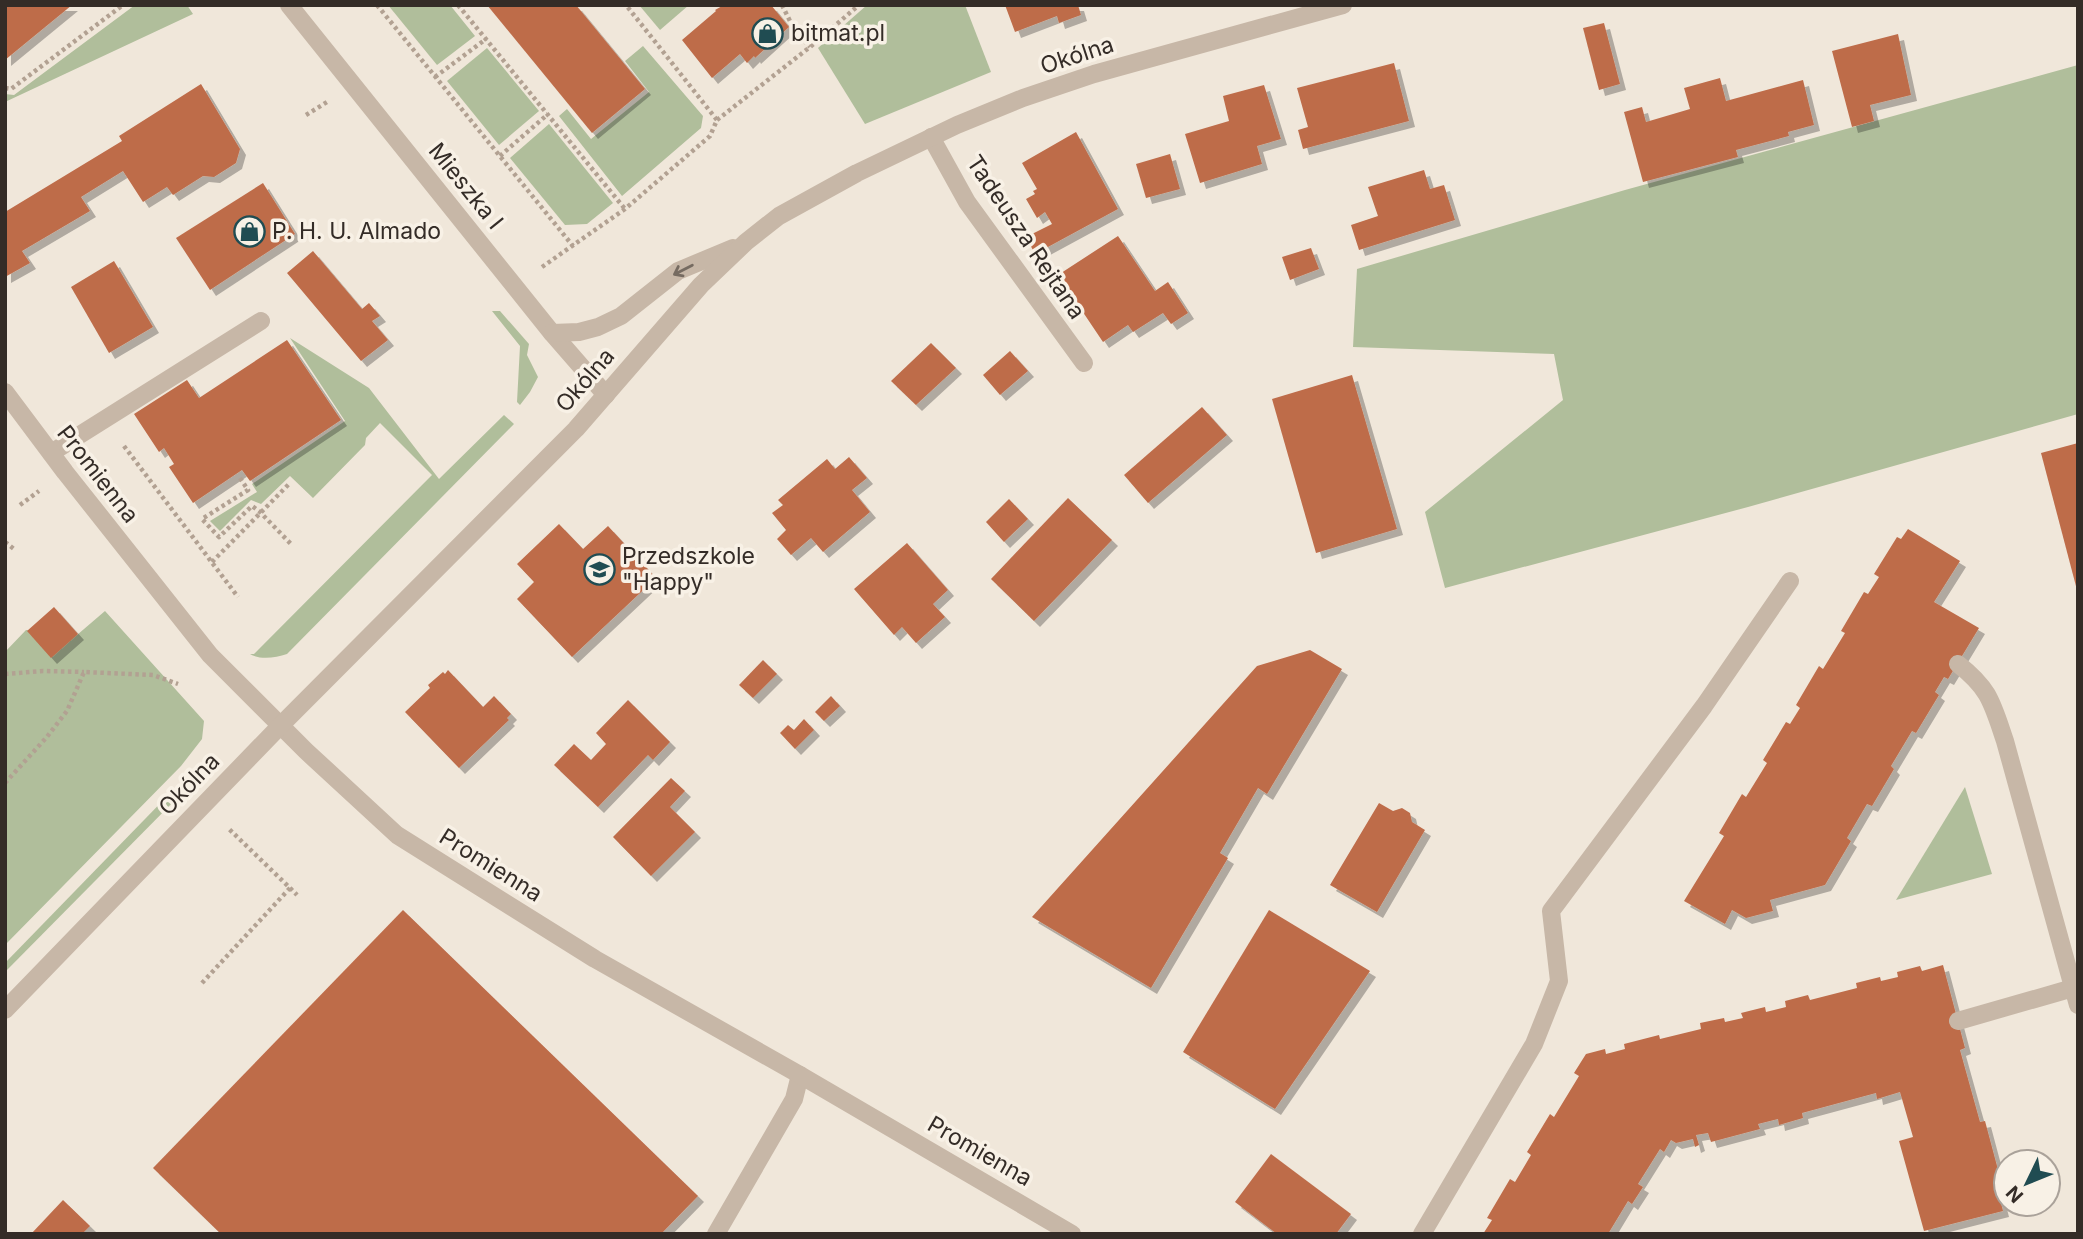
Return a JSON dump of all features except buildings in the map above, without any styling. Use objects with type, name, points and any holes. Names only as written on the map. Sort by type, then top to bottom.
[{"type":"street","name":"Mieszka I","points":[[289,5],[552,333],[606,395]]},
{"type":"street","name":"Okólna","points":[[5,1010],[280,726],[538,468],[606,395],[677,310],[746,242],[804,201],[931,137],[1023,98],[1094,74],[1317,9],[1343,5]]},
{"type":"street","name":"Tadeusza Rejtana","points":[[931,137],[967,202],[1084,363]]},
{"type":"street","points":[[552,333],[579,332],[598,327],[621,316],[678,271],[746,242]]},
{"type":"street","points":[[51,453],[261,321]]},
{"type":"street","name":"Promienna","points":[[5,392],[210,655],[280,726],[397,835],[595,959],[1072,1234]]},
{"type":"street","points":[[1422,1234],[1534,1044],[1559,981],[1551,911],[1703,706],[1790,581]]},
{"type":"street","points":[[1958,664],[1978,680],[1991,698],[2075,996],[1958,1021]]},
{"type":"street","points":[[716,1234],[781,1123],[793,1099],[800,1075]]},
{"type":"path","points":[[5,88],[11,89],[123,5]]},
{"type":"path","points":[[377,5],[573,246]]},
{"type":"path","points":[[458,5],[625,209]]},
{"type":"path","points":[[626,5],[717,120]]},
{"type":"path","points":[[782,5],[793,27],[810,47]]},
{"type":"path","points":[[542,267],[625,209],[710,136],[717,120],[859,5]]},
{"type":"path","points":[[435,76],[486,39]]},
{"type":"path","points":[[500,156],[548,114]]},
{"type":"path","points":[[118,437],[238,597]]},
{"type":"path","points":[[240,478],[248,490],[202,519],[219,537],[251,506],[291,544]]},
{"type":"path","points":[[212,562],[290,483]]},
{"type":"path","points":[[5,542],[14,549]]},
{"type":"path","points":[[5,674],[43,671],[153,675],[178,684]]},
{"type":"path","points":[[5,783],[25,763],[67,711],[84,672]]},
{"type":"path","points":[[233,821],[228,829],[297,895]]},
{"type":"path","points":[[202,983],[290,888]]},
{"type":"green space","points":[[135,5],[187,5],[193,14],[5,102],[5,94],[14,95]]},
{"type":"green space","points":[[388,5],[450,5],[475,36],[437,65]]},
{"type":"green space","points":[[639,5],[689,5],[660,30]]},
{"type":"green space","points":[[867,5],[965,5],[991,72],[865,124],[818,48]]},
{"type":"green space","points":[[643,46],[703,116],[701,128],[622,196],[559,116],[567,109],[591,139],[649,92],[625,61]]},
{"type":"green space","points":[[487,48],[539,111],[499,145],[447,81]]},
{"type":"green space","points":[[2078,65],[2078,414],[1748,507],[1445,588],[1425,512],[1563,400],[1554,354],[1353,347],[1357,269],[1625,190]]},
{"type":"green space","points":[[549,124],[613,203],[587,224],[565,225],[510,158]]},
{"type":"green space","points":[[492,311],[500,311],[529,344],[527,355],[538,377],[520,405],[517,402],[520,346]]},
{"type":"green space","points":[[290,338],[369,388],[439,479],[504,415],[514,424],[287,654],[263,658],[250,654],[254,654],[432,475],[380,423],[366,438],[365,445],[313,498],[290,476],[261,504],[251,500],[220,531],[210,521],[257,492],[252,484],[345,421]]},
{"type":"green space","points":[[105,611],[204,721],[202,739],[181,766],[5,945],[5,652],[26,630],[77,635]]},
{"type":"green space","points":[[179,784],[185,790],[5,972],[5,963]]},
{"type":"green space","points":[[1965,787],[1992,874],[1896,900]]},
{"type":"place","name":"bitmat.pl","points":[[768,33]]},
{"type":"place","name":"P. H. U. Almado","points":[[249,231]]},
{"type":"place","name":"Przedszkole \"Happy\"","points":[[599,569]]}]
